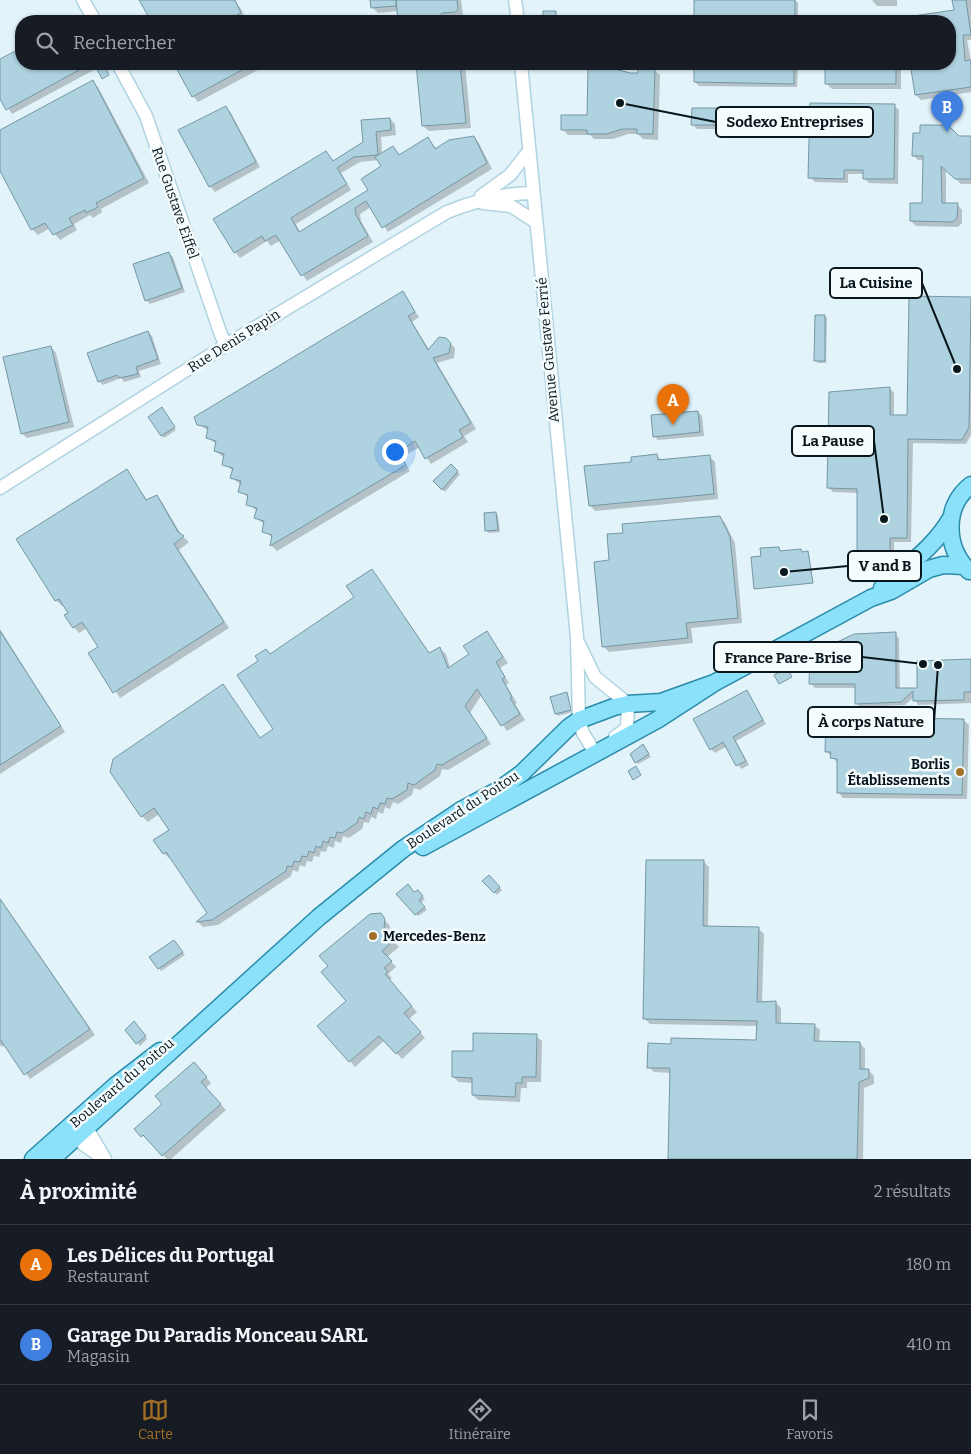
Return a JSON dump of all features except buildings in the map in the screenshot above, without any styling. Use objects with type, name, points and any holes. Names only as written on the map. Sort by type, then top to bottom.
[{"type":"main road","name":"Boulevard du Poitou","points":[[871,598],[937,539],[951,518],[956,502],[971,486]]},
{"type":"main road","points":[[951,518],[950,535],[955,552],[967,570]]},
{"type":"main road","name":"Boulevard du Poitou","points":[[375,873],[600,751],[670,712],[714,683],[871,598],[891,591],[929,569],[943,565],[967,570]]},
{"type":"main road","name":"Boulevard du Poitou","points":[[33,1159],[100,1116],[319,917],[427,832],[515,778],[557,737],[579,720],[628,704],[661,702],[714,683]]},
{"type":"main road","name":"Boulevard du Poitou","points":[[52,1159],[137,1067],[214,1011]]},
{"type":"street","points":[[83,0],[92,15]]},
{"type":"street","points":[[515,0],[517,15]]},
{"type":"street","name":"Rue Gustave Eiffel","points":[[121,70],[146,116],[226,345]]},
{"type":"street","name":"Avenue Gustave Ferrié","points":[[522,70],[577,637],[579,720]]},
{"type":"street","name":"Rue Denis Papin","points":[[473,202],[510,175],[529,151]]},
{"type":"street","name":"Rue Denis Papin","points":[[0,488],[226,345],[447,212],[473,202],[518,193],[533,193]]},
{"type":"street","name":"Rue Denis Papin","points":[[473,202],[511,206],[536,222]]},
{"type":"street","name":"Avenue Gustave Ferrié","points":[[577,637],[595,677],[628,704]]},
{"type":"street","points":[[579,720],[583,733],[600,751],[627,728],[628,704]]},
{"type":"street","points":[[100,1116],[96,1135],[100,1154]]},
{"type":"street","points":[[78,1130],[82,1144],[100,1154]]},
{"type":"street","points":[[60,1159],[73,1150],[100,1154]]},
{"type":"shaded area","points":[[0,0],[971,0],[971,1159],[0,1159]]},
{"type":"place","name":"Sodexo Entreprises","points":[[620,103]]},
{"type":"place","name":"Garage Du Paradis Monceau SARL","points":[[947,132]]},
{"type":"place","name":"La Cuisine","points":[[957,369]]},
{"type":"place","name":"Les Délices du Portugal","points":[[673,425]]},
{"type":"place","name":"La Pause","points":[[884,519]]},
{"type":"place","name":"V and B","points":[[784,572]]},
{"type":"place","name":"France Pare-Brise","points":[[923,664]]},
{"type":"place","name":"À corps Nature","points":[[938,665]]},
{"type":"place","name":"Borlis Établissements","points":[[960,772]]},
{"type":"place","name":"Mercedes-Benz","points":[[373,936]]}]
